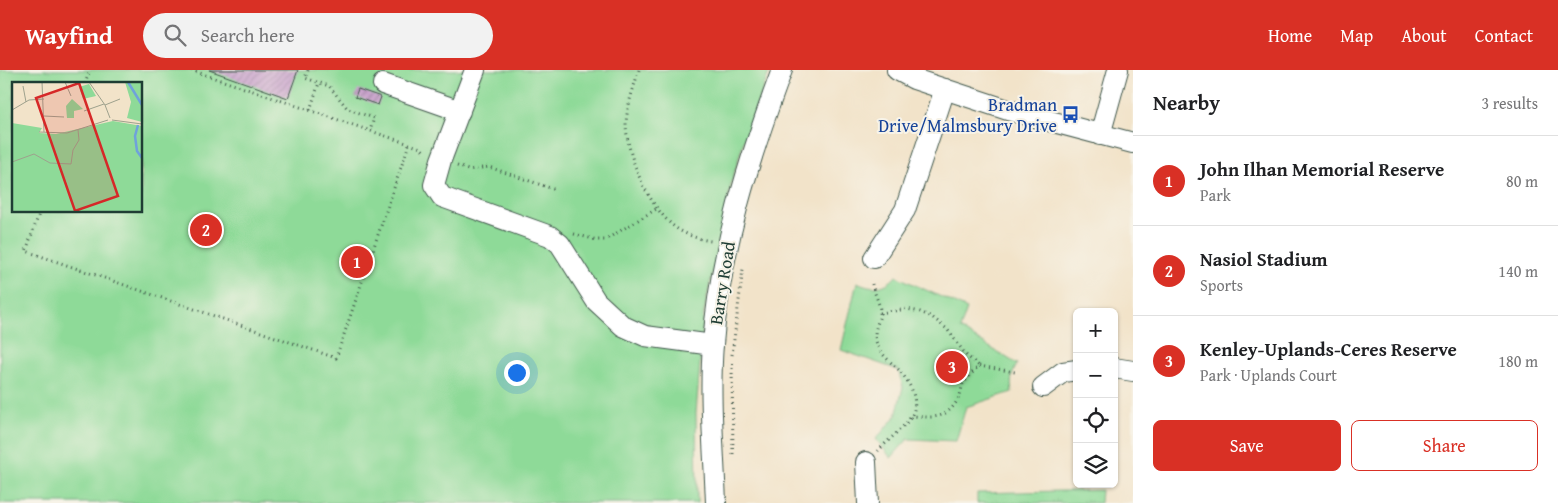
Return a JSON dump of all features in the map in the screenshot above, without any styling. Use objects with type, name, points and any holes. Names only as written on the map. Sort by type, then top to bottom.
[{"type":"street","points":[[475,70],[441,160],[434,185],[442,197],[550,236],[560,244],[596,301],[623,326],[645,336],[712,345]]},
{"type":"street","name":"Barry Road","points":[[716,503],[710,402],[712,345],[727,243],[757,138],[782,70]]},
{"type":"street","points":[[897,70],[914,78],[1008,110],[1133,143]]},
{"type":"street","points":[[1100,134],[1118,70]]},
{"type":"street","points":[[383,84],[460,111]]},
{"type":"street","points":[[874,258],[905,210],[945,89]]},
{"type":"street","points":[[1118,369],[1133,371]]},
{"type":"street","points":[[1042,386],[1063,372],[1073,371]]},
{"type":"street","points":[[866,462],[868,503]]},
{"type":"path","points":[[86,82],[90,70]]},
{"type":"path","points":[[191,70],[421,148],[425,153],[468,170],[489,167],[556,190]]},
{"type":"path","points":[[308,70],[305,78],[328,86],[348,109],[374,118],[370,131]]},
{"type":"path","points":[[640,70],[632,93],[626,124],[629,147],[643,186],[670,223],[690,236],[727,243]]},
{"type":"path","points":[[310,110],[319,83]]},
{"type":"path","points":[[40,212],[26,251],[336,358],[409,144]]},
{"type":"path","points":[[734,455],[732,359],[744,263]]},
{"type":"path","points":[[872,284],[880,313],[874,330],[877,344],[884,356],[901,372],[911,385],[914,412],[909,420]]},
{"type":"path","points":[[880,313],[907,309],[932,317],[948,329],[966,356],[979,366],[1015,372]]},
{"type":"path","points":[[866,462],[914,416],[931,418],[951,411],[959,398],[964,384],[979,366]]},
{"type":"green space","points":[[0,70],[770,70],[745,137],[731,184],[704,312],[696,413],[697,503],[0,503]]},
{"type":"green space","points":[[896,276],[967,309],[960,329],[1017,364],[1012,378],[1012,392],[966,407],[956,441],[908,439],[891,458],[876,439],[896,416],[903,387],[898,370],[841,350],[857,282],[873,287],[883,285]]},
{"type":"green space","points":[[1101,490],[1100,503],[977,503],[977,493]]},
{"type":"building","points":[[209,70],[298,70],[288,98]]},
{"type":"building","points":[[358,89],[381,97],[378,105],[355,97]]},
{"type":"place","name":"Bradman Drive/Malmsbury Drive","points":[[1071,114]]},
{"type":"place","name":"Nasiol Stadium","points":[[206,230]]},
{"type":"place","name":"John Ilhan Memorial Reserve","points":[[357,262]]},
{"type":"place","name":"Kenley-Uplands-Ceres Reserve","points":[[952,367]]}]
